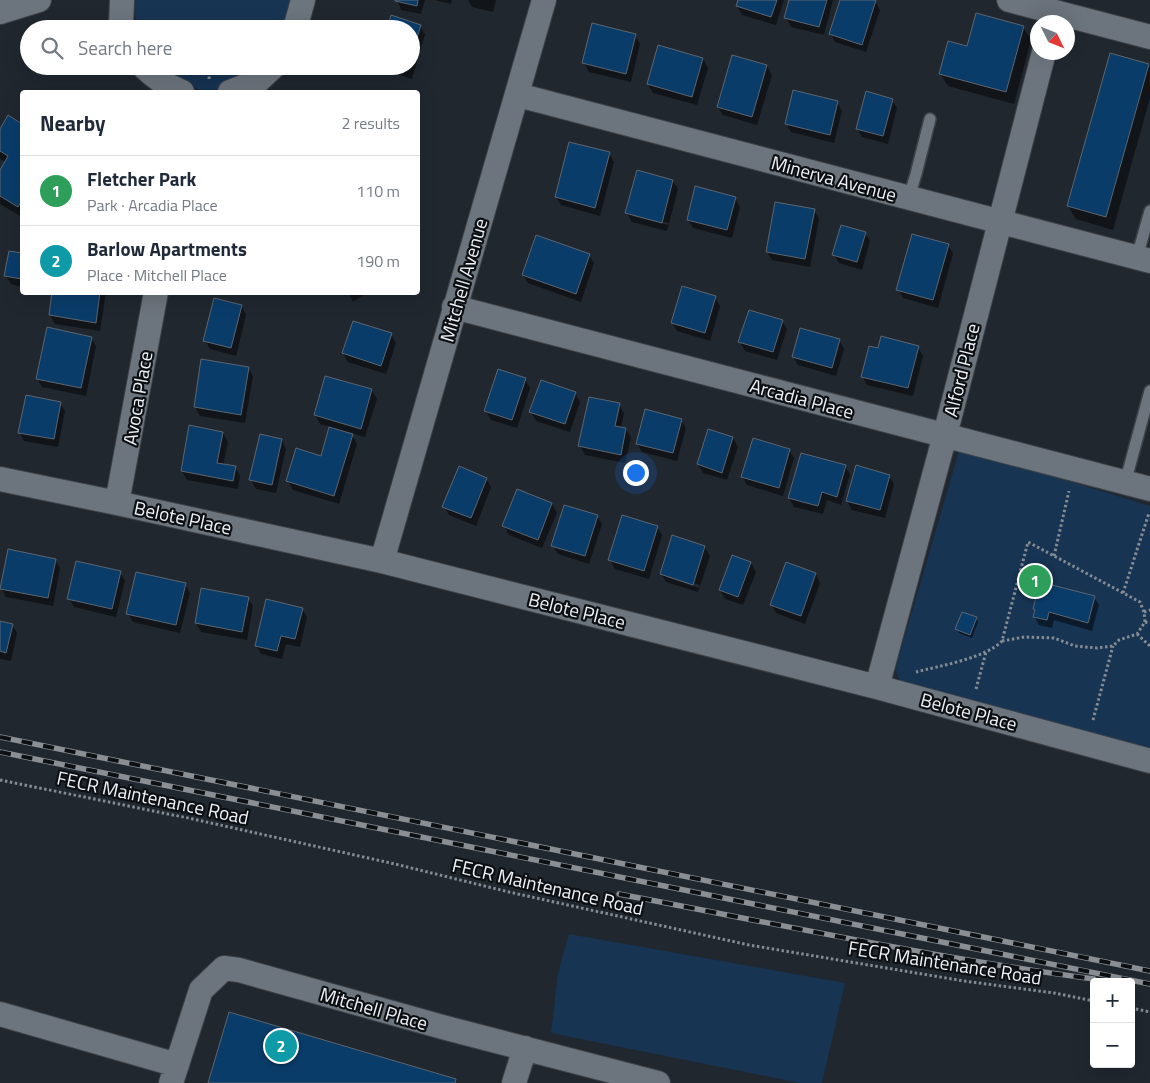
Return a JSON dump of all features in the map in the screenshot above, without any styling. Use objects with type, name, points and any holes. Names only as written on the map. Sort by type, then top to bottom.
[{"type":"street","points":[[0,12],[39,0]]},
{"type":"street","points":[[121,20],[122,0]]},
{"type":"street","points":[[297,20],[303,0]]},
{"type":"street","name":"Mitchell Avenue","points":[[382,561],[544,0]]},
{"type":"street","points":[[1009,0],[1150,37]]},
{"type":"street","name":"Alford Place","points":[[881,688],[999,221],[1042,60]]},
{"type":"street","points":[[151,75],[177,90]]},
{"type":"street","points":[[235,90],[258,81],[264,75]]},
{"type":"street","name":"Minerva Avenue","points":[[518,95],[1144,259]]},
{"type":"street","name":"Avoca Place","points":[[118,502],[155,295]]},
{"type":"street","name":"Arcadia Place","points":[[454,307],[1150,489]]},
{"type":"street","name":"Belote Place","points":[[0,479],[118,502],[382,561],[881,688],[1150,761]]},
{"type":"street","name":"Mitchell Place","points":[[174,1074],[200,990],[224,968],[239,970],[446,1028],[658,1083]]},
{"type":"street","points":[[0,1014],[174,1074]]},
{"type":"street","points":[[514,1083],[524,1048]]},
{"type":"lane","points":[[908,197],[930,119]]},
{"type":"lane","points":[[1144,259],[1150,211]]},
{"type":"lane","points":[[1125,483],[1150,391]]},
{"type":"path","points":[[1054,556],[1069,491]]},
{"type":"path","points":[[1123,593],[1149,512]]},
{"type":"path","points":[[881,688],[902,676],[986,652],[997,646],[1002,641],[1028,542],[1140,602],[1144,612],[1145,622],[1137,634],[1119,640],[1113,646],[1086,743]]},
{"type":"path","points":[[1144,612],[1150,610]]},
{"type":"path","points":[[1145,622],[1150,624]]},
{"type":"path","points":[[1137,634],[1150,646]]},
{"type":"path","points":[[1002,641],[1024,637],[1054,638],[1075,646],[1097,648],[1113,646]]},
{"type":"path","points":[[969,711],[986,652]]},
{"type":"path","name":"FECR Maintenance Road","points":[[0,780],[193,819],[749,945],[1090,1000]]},
{"type":"path","points":[[1135,1009],[1150,1012]]},
{"type":"shaded area","points":[[134,0],[295,0],[291,20],[136,20]]},
{"type":"shaded area","points":[[168,75],[250,75],[215,90],[201,90]]},
{"type":"shaded area","points":[[960,448],[1150,506],[1150,754],[904,684],[898,677],[896,668],[899,656]]},
{"type":"shaded area","points":[[569,934],[845,983],[822,1083],[800,1083],[551,1033],[558,973]]},
{"type":"building","points":[[395,0],[418,0],[417,6]]},
{"type":"building","points":[[738,0],[777,0],[771,17],[736,6]]},
{"type":"building","points":[[789,0],[827,0],[819,27],[784,18]]},
{"type":"building","points":[[840,0],[876,0],[862,45],[829,34]]},
{"type":"building","points":[[976,13],[1024,26],[1006,92],[939,74],[948,41],[967,46]]},
{"type":"building","points":[[391,15],[406,20],[390,20]]},
{"type":"building","points":[[592,23],[636,34],[626,74],[582,63]]},
{"type":"building","points":[[658,45],[703,58],[692,97],[647,84]]},
{"type":"building","points":[[1110,53],[1149,64],[1106,217],[1067,206]]},
{"type":"building","points":[[732,55],[767,65],[752,117],[717,107]]},
{"type":"building","points":[[793,90],[838,101],[830,135],[785,124]]},
{"type":"building","points":[[866,91],[893,99],[883,136],[856,129]]},
{"type":"building","points":[[8,115],[20,123],[20,204],[18,207],[0,196],[0,170],[8,156],[0,151],[0,129]]},
{"type":"building","points":[[569,142],[610,152],[595,208],[555,197]]},
{"type":"building","points":[[637,170],[673,180],[662,223],[625,213]]},
{"type":"building","points":[[695,186],[736,197],[727,230],[687,220]]},
{"type":"building","points":[[775,202],[815,209],[805,259],[766,252]]},
{"type":"building","points":[[841,225],[866,232],[857,262],[832,255]]},
{"type":"building","points":[[912,234],[949,244],[933,300],[896,290]]},
{"type":"building","points":[[536,235],[590,254],[576,294],[522,275]]},
{"type":"building","points":[[9,251],[20,253],[20,279],[4,276]]},
{"type":"building","points":[[682,286],[716,296],[705,333],[671,323]]},
{"type":"building","points":[[52,295],[100,295],[96,323],[49,315]]},
{"type":"building","points":[[214,298],[242,305],[231,348],[203,341]]},
{"type":"building","points":[[749,310],[783,320],[773,352],[738,342]]},
{"type":"building","points":[[353,321],[392,333],[381,366],[342,353]]},
{"type":"building","points":[[47,327],[92,337],[81,388],[36,379]]},
{"type":"building","points":[[800,328],[840,339],[832,368],[792,357]]},
{"type":"building","points":[[881,336],[919,346],[908,388],[861,377],[869,346],[878,348]]},
{"type":"building","points":[[201,359],[249,367],[241,415],[194,407]]},
{"type":"building","points":[[498,369],[526,378],[512,420],[484,411]]},
{"type":"building","points":[[325,376],[372,389],[361,429],[314,415]]},
{"type":"building","points":[[541,380],[576,392],[565,424],[529,412]]},
{"type":"building","points":[[26,395],[61,402],[54,439],[18,433]]},
{"type":"building","points":[[589,397],[620,403],[615,426],[626,428],[621,455],[578,446]]},
{"type":"building","points":[[645,409],[682,419],[673,453],[636,444]]},
{"type":"building","points":[[189,425],[223,432],[217,463],[236,466],[233,481],[181,471]]},
{"type":"building","points":[[329,427],[353,434],[334,496],[286,481],[296,448],[321,456]]},
{"type":"building","points":[[708,429],[733,437],[722,473],[697,464]]},
{"type":"building","points":[[260,434],[282,439],[272,485],[249,480]]},
{"type":"building","points":[[753,438],[790,449],[779,488],[741,477]]},
{"type":"building","points":[[801,453],[846,465],[837,497],[822,492],[818,506],[788,498]]},
{"type":"building","points":[[856,465],[890,475],[880,510],[846,501]]},
{"type":"building","points":[[459,466],[487,478],[471,518],[442,507]]},
{"type":"building","points":[[517,489],[552,503],[538,540],[502,526]]},
{"type":"building","points":[[564,505],[598,515],[585,556],[551,546]]},
{"type":"building","points":[[622,515],[658,526],[644,571],[608,560]]},
{"type":"building","points":[[672,535],[705,546],[693,585],[660,574]]},
{"type":"building","points":[[8,549],[56,559],[48,598],[0,589]]},
{"type":"building","points":[[732,555],[751,562],[738,597],[719,590]]},
{"type":"building","points":[[76,561],[121,571],[112,609],[67,599]]},
{"type":"building","points":[[786,562],[816,573],[801,616],[770,605]]},
{"type":"building","points":[[136,572],[186,583],[176,625],[126,614]]},
{"type":"building","points":[[1040,582],[1095,596],[1088,623],[1049,612],[1047,620],[1033,617],[1035,610],[1033,609]]},
{"type":"building","points":[[201,588],[249,597],[242,632],[195,623]]},
{"type":"building","points":[[266,599],[303,608],[295,639],[281,636],[277,651],[255,646]]},
{"type":"building","points":[[962,612],[977,617],[970,635],[955,629]]},
{"type":"building","points":[[0,621],[13,624],[6,653],[0,651]]},
{"type":"building","points":[[229,1012],[456,1079],[455,1083],[208,1083]]},
{"type":"railway","points":[[0,737],[1150,971]]},
{"type":"railway","points":[[0,752],[1150,984]]},
{"type":"railway","points":[[619,894],[915,951],[1090,978]]},
{"type":"place","name":"Fletcher Park","points":[[1035,581]]},
{"type":"place","name":"Barlow Apartments","points":[[281,1046]]}]
